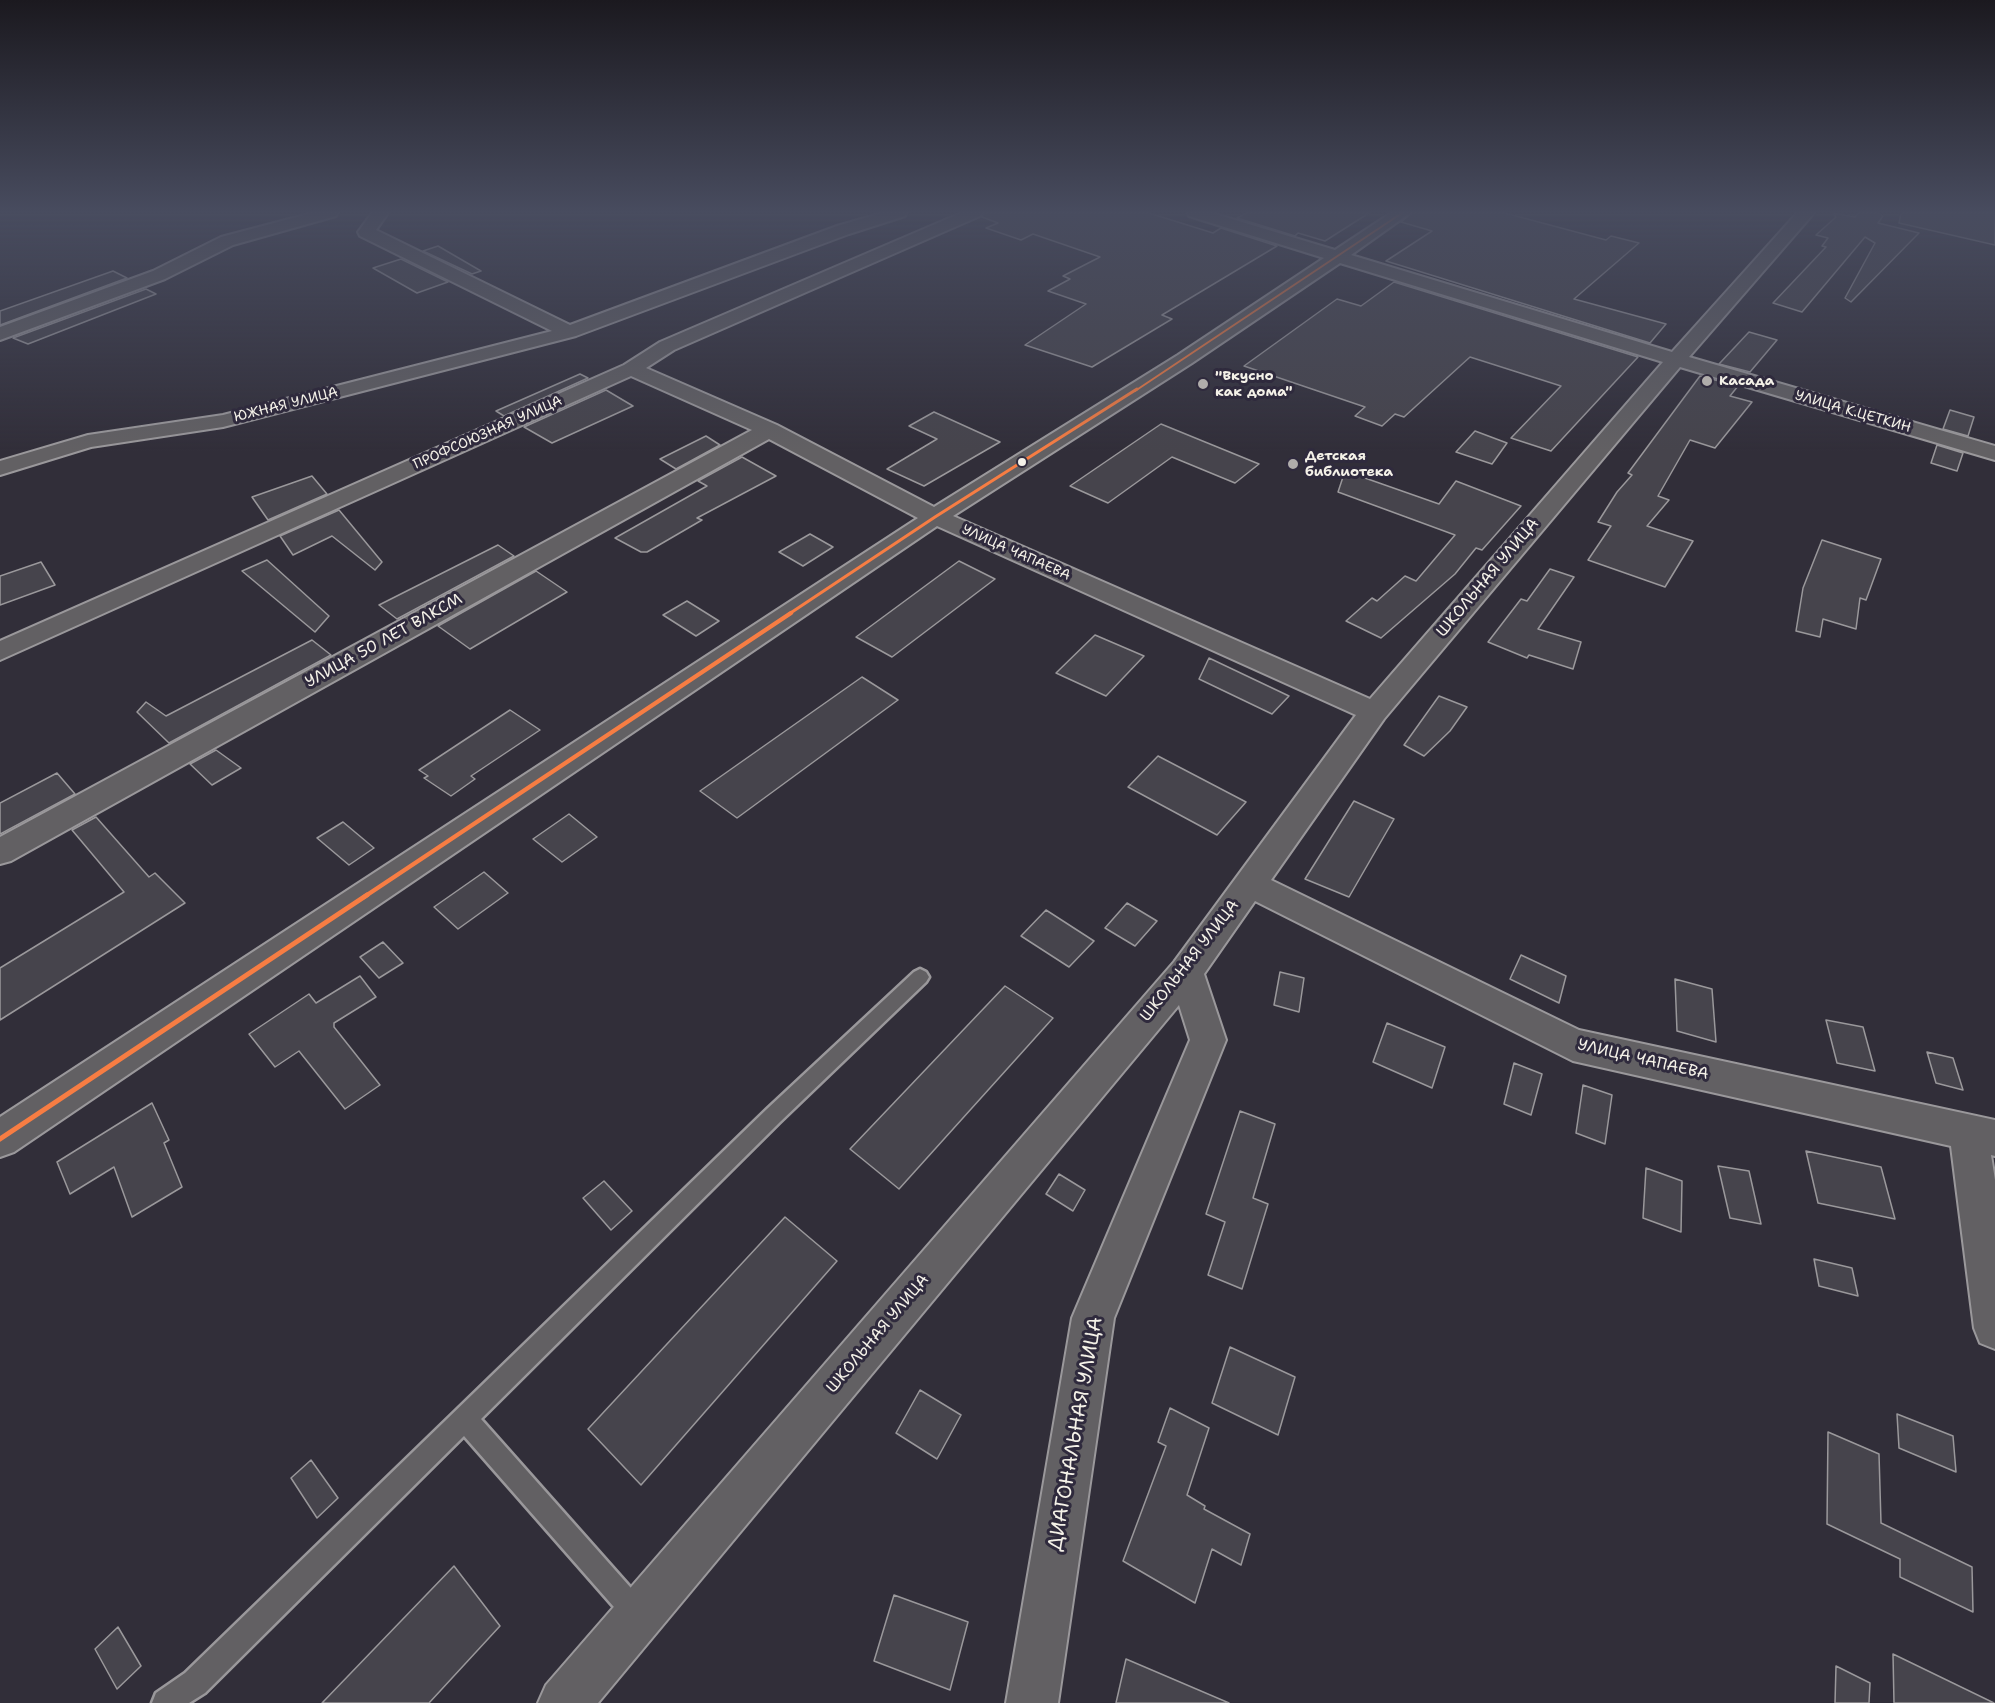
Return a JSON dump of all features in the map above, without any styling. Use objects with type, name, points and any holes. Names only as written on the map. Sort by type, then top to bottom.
[{"type":"street","points":[[0,334],[112,292]]},
{"type":"street","points":[[489,292],[569,332],[675,292]]},
{"type":"street","name":"ПРОФСОЮЗНАЯ УЛИЦА","points":[[0,651],[631,369],[667,346],[791,292]]},
{"type":"street","points":[[2,1134],[935,517],[1185,359],[1283,292]]},
{"type":"street","name":"УЛИЦА К.ЦЕТКИН","points":[[1455,292],[1995,453]]},
{"type":"street","name":"ШКОЛЬНАЯ УЛИЦА","points":[[564,1703],[1186,972],[1374,712],[1736,292]]},
{"type":"street","name":"ЮЖНАЯ УЛИЦА","points":[[0,468],[88,441],[223,421],[569,332]]},
{"type":"street","name":"УЛИЦА ЧАПАЕВА","points":[[631,369],[769,430],[935,517],[1374,712]]},
{"type":"street","name":"УЛИЦА 50 ЛЕТ ВЛКСМ","points":[[0,852],[769,430]]},
{"type":"street","name":"УЛИЦА ЧАПАЕВА","points":[[1250,884],[1573,1046],[1982,1135]]},
{"type":"street","name":"ДИАГОНАЛЬНАЯ УЛИЦА","points":[[1032,1703],[1093,1318],[1208,1040],[1186,972]]},
{"type":"street","points":[[1982,1135],[1995,1328]]},
{"type":"lane","points":[[166,1703],[195,1683],[774,1115],[920,977]]},
{"type":"lane","points":[[465,1419],[639,1615]]},
{"type":"building","points":[[52,292],[88,292],[0,325],[0,311]]},
{"type":"building","points":[[137,292],[156,294],[28,344],[13,338]]},
{"type":"building","points":[[1052,292],[1200,292],[1162,315],[1172,319],[1092,367],[1025,345],[1086,304]]},
{"type":"building","points":[[1380,292],[1428,292],[1638,357],[1551,451],[1511,438],[1561,386],[1470,357],[1404,417],[1395,414],[1382,426],[1355,416],[1365,407],[1244,366],[1337,299],[1361,306]]},
{"type":"building","points":[[1487,292],[1582,292],[1574,299],[1666,324],[1650,343]]},
{"type":"building","points":[[1783,292],[1818,292],[1802,312],[1773,303]]},
{"type":"building","points":[[1848,292],[1860,292],[1851,302],[1845,298]]},
{"type":"building","points":[[1749,332],[1777,340],[1750,372],[1719,364]]},
{"type":"building","points":[[580,374],[588,378],[504,416],[496,411]]},
{"type":"building","points":[[1700,376],[1738,386],[1730,396],[1752,402],[1715,448],[1690,440],[1658,496],[1669,500],[1647,526],[1693,541],[1665,587],[1588,560],[1611,526],[1598,522],[1617,492],[1632,475],[1628,473]]},
{"type":"building","points":[[606,390],[633,406],[552,443],[524,427]]},
{"type":"building","points":[[1950,410],[1974,417],[1968,436],[1943,429]]},
{"type":"building","points":[[934,412],[1000,442],[924,486],[887,469],[937,439],[909,426]]},
{"type":"building","points":[[1161,424],[1259,464],[1235,483],[1172,457],[1108,503],[1070,486]]},
{"type":"building","points":[[1475,431],[1507,443],[1492,464],[1456,452]]},
{"type":"building","points":[[706,436],[720,445],[676,469],[660,459]]},
{"type":"building","points":[[1937,445],[1963,453],[1957,471],[1931,463]]},
{"type":"building","points":[[742,457],[776,476],[697,518],[702,520],[647,552],[641,552],[615,538],[707,486],[698,481]]},
{"type":"building","points":[[1345,471],[1439,504],[1456,481],[1521,506],[1482,550],[1476,548],[1455,574],[1381,638],[1346,621],[1372,598],[1377,601],[1405,576],[1416,581],[1455,535],[1338,492]]},
{"type":"building","points":[[312,476],[327,494],[268,520],[252,497]]},
{"type":"building","points":[[339,510],[382,562],[375,570],[332,536],[293,555],[280,536]]},
{"type":"building","points":[[810,534],[833,547],[803,566],[779,552]]},
{"type":"building","points":[[1822,540],[1881,559],[1866,600],[1860,598],[1856,629],[1823,619],[1820,637],[1796,631],[1803,588]]},
{"type":"building","points":[[498,545],[514,556],[397,619],[379,605]]},
{"type":"building","points":[[267,560],[329,616],[315,632],[242,571]]},
{"type":"building","points":[[959,561],[995,579],[892,657],[856,637]]},
{"type":"building","points":[[41,562],[55,585],[0,605],[0,576]]},
{"type":"building","points":[[1550,569],[1574,577],[1538,629],[1581,642],[1573,669],[1529,655],[1527,658],[1488,642],[1521,599],[1527,601]]},
{"type":"building","points":[[536,571],[567,592],[470,649],[438,626]]},
{"type":"building","points":[[687,601],[719,621],[696,636],[663,615]]},
{"type":"building","points":[[1095,635],[1144,656],[1106,696],[1056,673]]},
{"type":"building","points":[[312,640],[331,655],[169,743],[137,712],[146,702],[166,716]]},
{"type":"building","points":[[1209,658],[1289,696],[1272,714],[1199,679]]},
{"type":"building","points":[[862,677],[898,700],[737,818],[700,791]]},
{"type":"building","points":[[1439,696],[1467,707],[1450,731],[1424,756],[1404,745]]},
{"type":"building","points":[[510,710],[540,730],[471,776],[475,779],[451,796],[424,778],[428,776],[419,770]]},
{"type":"building","points":[[216,750],[241,768],[212,785],[190,764]]},
{"type":"building","points":[[1158,756],[1246,802],[1217,835],[1128,787]]},
{"type":"building","points":[[57,773],[75,794],[0,834],[0,803]]},
{"type":"building","points":[[1354,801],[1394,819],[1349,897],[1305,879]]},
{"type":"building","points":[[569,814],[597,837],[562,862],[533,839]]},
{"type":"building","points":[[96,817],[149,877],[155,873],[185,903],[0,1020],[0,968],[124,892],[72,830]]},
{"type":"building","points":[[343,822],[374,848],[349,865],[317,838]]},
{"type":"building","points":[[484,872],[508,893],[458,929],[434,907]]},
{"type":"building","points":[[1127,903],[1157,921],[1135,946],[1105,928]]},
{"type":"building","points":[[1046,910],[1094,941],[1069,967],[1021,936]]},
{"type":"building","points":[[383,942],[403,963],[379,978],[360,957]]},
{"type":"building","points":[[1521,955],[1566,976],[1559,1003],[1510,979]]},
{"type":"building","points":[[1280,972],[1304,978],[1299,1012],[1274,1005]]},
{"type":"building","points":[[360,976],[376,997],[334,1023],[334,1027],[380,1085],[345,1109],[299,1051],[275,1067],[249,1034],[309,994],[316,1003]]},
{"type":"building","points":[[1675,979],[1712,989],[1716,1042],[1677,1031]]},
{"type":"building","points":[[1005,986],[1053,1018],[899,1189],[850,1149]]},
{"type":"building","points":[[1826,1020],[1863,1027],[1875,1071],[1837,1063]]},
{"type":"building","points":[[1387,1023],[1445,1047],[1432,1088],[1373,1062]]},
{"type":"building","points":[[1927,1052],[1953,1058],[1963,1090],[1936,1083]]},
{"type":"building","points":[[1514,1063],[1542,1074],[1531,1115],[1504,1104]]},
{"type":"building","points":[[1583,1085],[1612,1095],[1605,1144],[1576,1133]]},
{"type":"building","points":[[152,1103],[169,1140],[164,1143],[182,1187],[132,1217],[114,1167],[70,1194],[57,1162]]},
{"type":"building","points":[[1240,1111],[1275,1124],[1253,1198],[1268,1204],[1242,1289],[1208,1275],[1225,1222],[1206,1214]]},
{"type":"building","points":[[1806,1151],[1881,1167],[1895,1219],[1818,1203]]},
{"type":"building","points":[[1718,1166],[1749,1171],[1761,1224],[1730,1218]]},
{"type":"building","points":[[1646,1168],[1682,1181],[1681,1232],[1643,1218]]},
{"type":"building","points":[[1059,1174],[1085,1190],[1073,1211],[1046,1194]]},
{"type":"building","points":[[604,1181],[632,1211],[611,1230],[583,1198]]},
{"type":"building","points":[[785,1217],[837,1261],[641,1485],[588,1429]]},
{"type":"building","points":[[1814,1259],[1852,1268],[1858,1296],[1819,1286]]},
{"type":"building","points":[[1230,1347],[1295,1377],[1278,1435],[1212,1403]]},
{"type":"building","points":[[920,1390],[961,1415],[937,1459],[896,1433]]},
{"type":"building","points":[[1170,1408],[1209,1428],[1187,1495],[1205,1506],[1204,1509],[1250,1534],[1241,1565],[1212,1549],[1195,1603],[1123,1561],[1166,1446],[1158,1442]]},
{"type":"building","points":[[1897,1414],[1953,1436],[1956,1472],[1899,1448]]},
{"type":"building","points":[[1828,1432],[1879,1454],[1881,1523],[1972,1567],[1973,1612],[1900,1577],[1900,1559],[1827,1524]]},
{"type":"building","points":[[311,1460],[338,1498],[317,1518],[291,1478]]},
{"type":"building","points":[[454,1566],[500,1626],[429,1703],[322,1703]]},
{"type":"building","points":[[894,1595],[968,1622],[950,1690],[874,1661]]},
{"type":"building","points":[[118,1627],[141,1666],[117,1689],[95,1649]]},
{"type":"building","points":[[1893,1654],[1994,1703],[1894,1703]]},
{"type":"building","points":[[1126,1659],[1229,1703],[1116,1703]]},
{"type":"building","points":[[1836,1666],[1870,1683],[1869,1703],[1835,1703]]},
{"type":"transit line","points":[[0,1139],[935,517],[1185,359],[1284,292]]},
{"type":"place","name":"Касада","points":[[1707,381]]},
{"type":"place","name":"\"Вкусно как дома\"","points":[[1203,384]]},
{"type":"place","name":"Детская библиотека","points":[[1293,464]]}]
